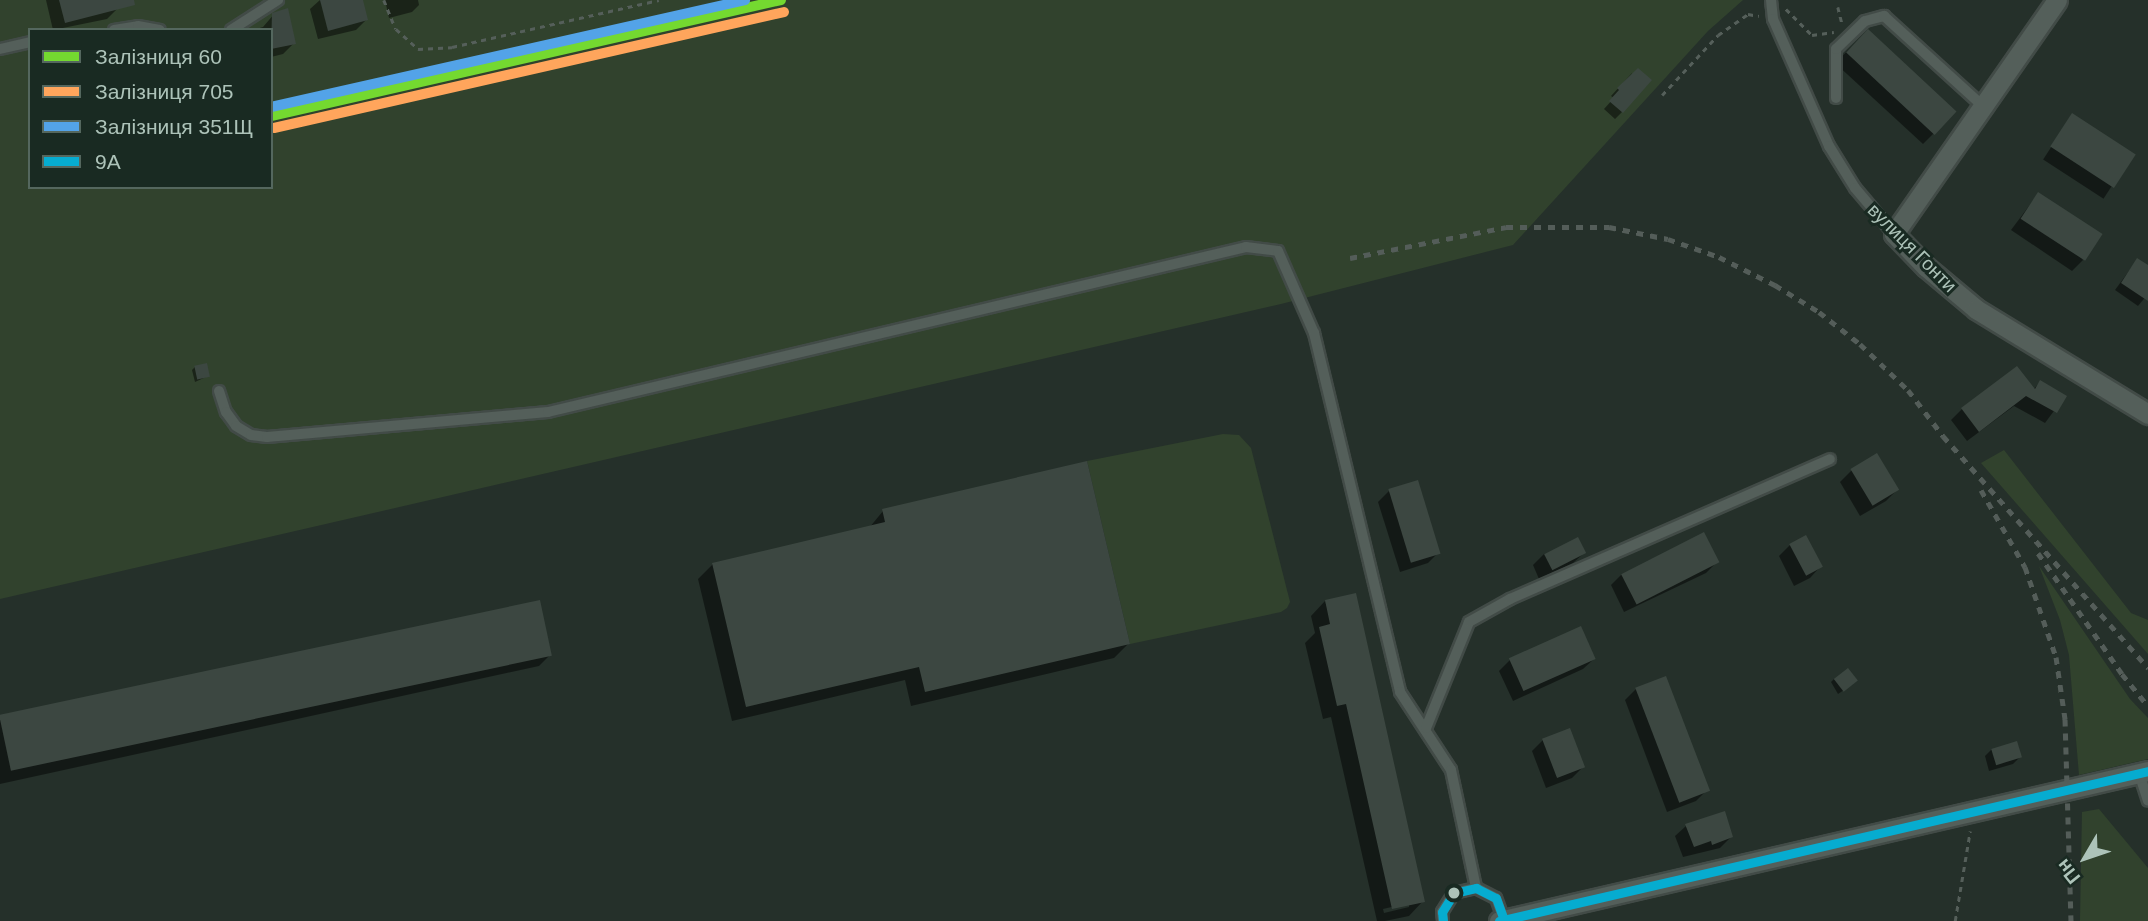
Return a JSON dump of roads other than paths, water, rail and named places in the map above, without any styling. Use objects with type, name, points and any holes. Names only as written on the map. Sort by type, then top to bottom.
[{"type":"street","points":[[1894,234],[2057,0]]},
{"type":"street","name":"вулиця Гонти","points":[[1894,234],[1926,267],[1976,309],[2148,414]]},
{"type":"street","points":[[1501,920],[2143,772]]},
{"type":"lane","points":[[233,28],[263,4],[278,0]]},
{"type":"lane","name":"вулиця Гонти","points":[[1771,0],[1773,19],[1829,146],[1855,188],[1894,234]]},
{"type":"lane","points":[[1836,98],[1836,49],[1865,21],[1884,16],[1983,106]]},
{"type":"lane","points":[[126,28],[149,28]]},
{"type":"lane","points":[[0,49],[28,42]]},
{"type":"lane","points":[[219,391],[226,412],[236,426],[251,435],[267,437],[548,412],[1246,247],[1278,251],[1314,333],[1400,692],[1451,770],[1476,888]]},
{"type":"lane","points":[[1426,729],[1469,622],[1510,599],[1830,458]]},
{"type":"lane","points":[[2143,772],[2148,801]]},
{"type":"lane","points":[[1443,921],[1442,912],[1454,893],[1476,888],[1496,898],[1501,920]]},
{"type":"railway","points":[[1350,258],[1506,227],[1609,227],[1668,239],[1719,257],[1775,285],[1819,312],[1860,344],[1908,390],[1943,436],[2148,668]]},
{"type":"railway","points":[[1981,490],[2025,567],[2056,657],[2065,719],[2071,921]]},
{"type":"railway","points":[[2038,553],[2122,674],[2148,706]]},
{"type":"rail line","name":"351Щ","points":[[273,107],[745,0]]},
{"type":"rail line","name":"60","points":[[273,116],[781,0]]},
{"type":"rail line","name":"705","points":[[274,128],[784,12]]}]
